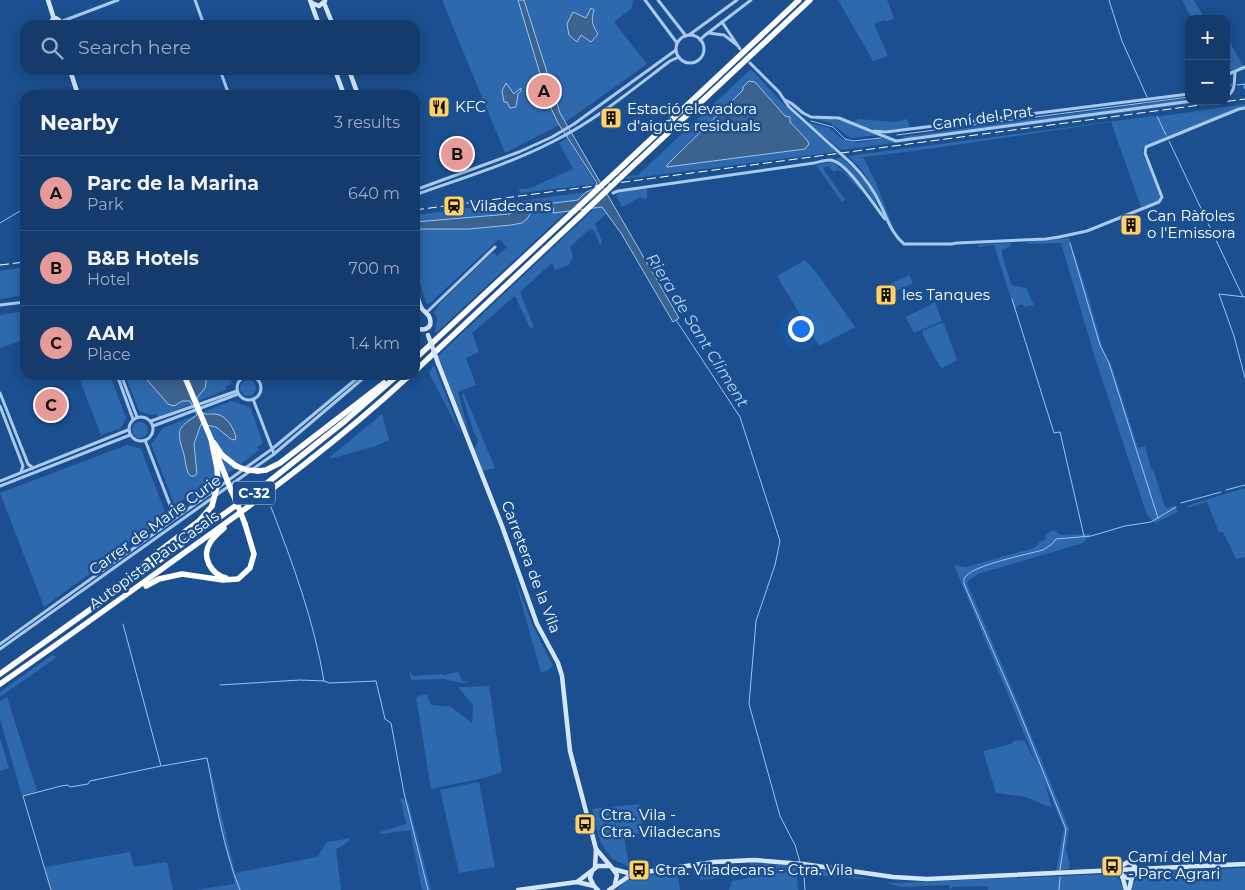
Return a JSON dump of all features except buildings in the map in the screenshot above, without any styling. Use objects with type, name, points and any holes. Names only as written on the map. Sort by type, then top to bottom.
[{"type":"highway","points":[[420,354],[798,0]]},
{"type":"highway","points":[[420,366],[810,0]]},
{"type":"highway","points":[[136,589],[159,579],[176,575],[195,575],[227,580],[238,579],[250,568],[254,554],[245,524],[186,380]]},
{"type":"highway","points":[[211,439],[222,455],[236,466],[247,470],[266,470],[280,463],[372,391],[389,380]]},
{"type":"highway","name":"Autopista Pau Casals","points":[[0,674],[103,602],[273,478],[351,416],[391,380]]},
{"type":"highway","name":"Autopista Pau Casals","points":[[0,684],[236,517],[314,457],[404,380]]},
{"type":"highway","points":[[103,602],[141,566],[200,521],[212,506],[218,483],[211,439]]},
{"type":"highway","points":[[236,517],[211,541],[207,548],[206,557],[209,566],[219,576],[230,578],[243,576]]},
{"type":"main road","points":[[48,0],[54,19]]},
{"type":"main road","points":[[311,2],[318,6],[324,1],[331,20]]},
{"type":"main road","points":[[311,2],[317,20]]},
{"type":"main road","points":[[72,75],[76,90]]},
{"type":"main road","points":[[344,90],[345,75]]},
{"type":"main road","points":[[346,75],[355,90]]},
{"type":"main road","points":[[420,305],[431,320],[429,327],[420,329]]},
{"type":"main road","points":[[420,314],[425,313]]},
{"type":"main road","name":"Carretera de la Vila","points":[[425,329],[502,526],[537,624],[558,663],[562,676],[572,760],[596,849]]},
{"type":"main road","points":[[596,849],[616,876],[613,888]]},
{"type":"main road","points":[[596,849],[594,869],[590,878],[598,890]]},
{"type":"main road","points":[[577,882],[602,865],[632,874],[724,861],[763,860],[893,877],[927,879],[1113,870],[1120,868],[1143,869],[1245,864]]},
{"type":"main road","points":[[1120,868],[1125,862],[1131,862],[1136,869]]},
{"type":"main road","points":[[1120,868],[1128,890]]},
{"type":"main road","points":[[1128,890],[1136,869]]},
{"type":"main road","points":[[1122,876],[1126,878],[1133,876],[1143,869]]},
{"type":"main road","points":[[613,888],[632,874]]},
{"type":"main road","points":[[518,890],[577,882],[594,886]]},
{"type":"street","points":[[68,20],[118,0]]},
{"type":"street","points":[[195,0],[202,20]]},
{"type":"street","points":[[645,0],[677,43],[678,57],[687,62],[698,60],[703,51],[700,40]]},
{"type":"street","points":[[658,0],[688,35],[700,40]]},
{"type":"street","points":[[677,43],[737,0]]},
{"type":"street","points":[[700,40],[751,0]]},
{"type":"street","points":[[707,33],[724,35],[739,47],[722,22]]},
{"type":"street","points":[[420,188],[554,139],[676,50]]},
{"type":"street","points":[[420,193],[513,160],[576,129],[606,109],[670,60],[678,57]]},
{"type":"street","points":[[750,63],[793,111],[864,177],[882,208],[887,222]]},
{"type":"street","points":[[1230,74],[1245,68]]},
{"type":"street","points":[[1230,94],[1234,89],[1235,72]]},
{"type":"street","points":[[222,75],[227,90]]},
{"type":"street","points":[[869,131],[895,131],[1185,95]]},
{"type":"street","name":"Camí del Prat","points":[[785,100],[802,113],[811,117],[839,118],[896,141],[1185,102]]},
{"type":"street","points":[[613,193],[627,189],[829,160],[836,162],[857,181],[895,236],[904,244],[951,244],[1046,239],[1087,231],[1162,201],[1145,153],[1146,147],[1245,108]]},
{"type":"street","points":[[425,313],[495,247]]},
{"type":"street","points":[[0,305],[20,303]]},
{"type":"street","points":[[121,380],[135,418]]},
{"type":"street","points":[[241,380],[238,383],[238,392],[243,398],[253,399],[259,394],[260,386],[257,380]]},
{"type":"street","name":"Carrer de Marie Curie","points":[[0,644],[272,449],[355,380]]},
{"type":"street","name":"Carrer de Marie Curie","points":[[0,649],[274,454],[361,380]]},
{"type":"street","points":[[151,421],[238,392]]},
{"type":"street","points":[[153,426],[238,392]]},
{"type":"street","points":[[0,393],[28,464],[34,468]]},
{"type":"street","points":[[253,399],[274,454]]},
{"type":"street","points":[[0,406],[1,414],[23,464],[21,472]]},
{"type":"street","points":[[135,418],[146,418],[151,421],[153,426],[152,435],[145,440],[137,440],[130,435],[129,425],[135,418]]},
{"type":"street","points":[[0,481],[128,430]]},
{"type":"street","points":[[0,486],[130,435]]},
{"type":"street","points":[[145,440],[175,518]]},
{"type":"shaded area","points":[[442,0],[633,0],[632,8],[614,22],[647,64],[567,121],[505,153]]},
{"type":"shaded area","points":[[518,0],[524,0],[560,113],[679,318],[673,322],[621,233],[602,207],[553,213],[554,208],[532,211],[522,223],[511,225],[469,229],[420,229],[420,222],[509,214],[531,206],[578,200],[586,192],[594,189],[597,183],[558,123],[549,104]]},
{"type":"shaded area","points":[[838,0],[887,0],[894,18],[886,22],[884,20],[874,24],[888,56],[873,61]]},
{"type":"shaded area","points":[[1182,0],[1194,0],[1203,15],[1190,15]]},
{"type":"shaded area","points":[[591,8],[594,10],[594,28],[598,34],[591,42],[581,35],[577,42],[569,35],[567,24],[573,12],[586,18]]},
{"type":"shaded area","points":[[1230,42],[1243,66],[1230,71]]},
{"type":"shaded area","points":[[751,69],[788,109],[836,152],[626,179],[628,176],[638,175]],"holes":[[[755,82],[809,144],[805,149],[667,167],[684,147],[744,90]]]},
{"type":"shaded area","points":[[749,81],[755,82],[785,116],[790,117],[790,122],[809,144],[805,149],[667,167],[743,90],[743,87]]},
{"type":"shaded area","points":[[506,83],[514,94],[521,88],[516,107],[510,108],[507,102],[504,102],[502,91]]},
{"type":"shaded area","points":[[1185,99],[1185,102],[908,138],[900,137]]},
{"type":"shaded area","points":[[1185,103],[841,150],[807,122],[830,128],[842,139],[855,143],[886,138],[895,142]]},
{"type":"shaded area","points":[[1245,104],[1245,107],[1238,108],[1145,146],[1142,152],[1161,197],[1158,202],[1141,207],[1111,122],[863,157],[877,185],[896,234],[870,182],[848,156],[1153,116],[1155,117]]},
{"type":"shaded area","points":[[814,118],[840,121],[878,135],[851,138],[830,123]]},
{"type":"shaded area","points":[[859,119],[896,122],[907,119],[910,128],[887,130],[869,128],[853,122]]},
{"type":"shaded area","points":[[567,138],[596,184],[520,193],[519,189],[528,189],[573,169],[559,143]]},
{"type":"shaded area","points":[[841,157],[869,187],[879,209],[867,190],[835,159]]},
{"type":"shaded area","points":[[832,162],[850,176],[864,191],[860,190],[843,172],[837,170],[834,172],[828,166],[823,168],[845,200],[842,202],[816,165]]},
{"type":"shaded area","points":[[647,189],[647,198],[641,197],[622,207],[616,195],[620,192]]},
{"type":"shaded area","points":[[586,192],[578,200],[531,206],[513,215],[420,222],[420,214],[448,211],[449,214],[460,213],[460,209]]},
{"type":"shaded area","points":[[597,206],[602,207],[608,213],[595,224],[602,241],[600,245],[594,230],[590,229],[570,247],[573,257],[569,265],[555,270],[552,263],[520,292],[534,327],[530,328],[515,296],[472,333],[479,352],[466,358],[476,385],[458,392],[470,437],[438,356]]},
{"type":"shaded area","points":[[554,208],[554,213],[567,211],[436,333],[437,319],[434,312],[438,305],[491,254],[494,253],[497,256],[507,247],[499,239],[429,304],[426,303],[420,282],[420,229],[474,228],[507,225],[527,218],[532,211]]},
{"type":"shaded area","points":[[1069,238],[1088,295],[1105,356],[1111,363],[1138,448],[1145,446],[1165,507],[1168,508],[1174,505],[1178,512],[1155,523],[1147,515],[1096,361],[1061,243],[1028,244],[1027,242]]},
{"type":"shaded area","points":[[1011,243],[1011,246],[1002,250],[1002,254],[1011,284],[1026,288],[1034,305],[1025,307],[1022,304],[1014,308],[994,245],[979,247],[977,245]]},
{"type":"shaded area","points":[[805,260],[816,272],[855,327],[819,346],[777,276]]},
{"type":"shaded area","points":[[20,268],[20,296],[0,299],[0,271]]},
{"type":"shaded area","points":[[909,275],[913,283],[894,292],[890,284]]},
{"type":"shaded area","points":[[935,302],[942,321],[914,333],[906,317]]},
{"type":"shaded area","points":[[20,312],[20,341],[0,348],[0,315]]},
{"type":"shaded area","points":[[941,323],[944,324],[957,360],[942,368],[923,335],[923,331]]},
{"type":"shaded area","points":[[434,365],[461,434],[429,373]]},
{"type":"shaded area","points":[[80,380],[112,380],[126,418],[121,428],[101,435]]},
{"type":"shaded area","points":[[127,380],[233,380],[230,385],[225,387],[226,390],[158,417],[156,414],[151,415],[139,411]]},
{"type":"shaded area","points":[[147,380],[206,380],[205,388],[197,398],[202,413],[222,416],[231,425],[236,437],[235,440],[231,439],[216,427],[201,424],[194,444],[197,474],[194,476],[188,473],[179,436],[183,425],[197,415],[190,401],[182,401],[174,406],[168,404]]},
{"type":"shaded area","points":[[245,380],[251,380],[256,385],[254,394],[245,396],[240,391],[240,385]]},
{"type":"shaded area","points":[[464,393],[495,468],[483,471],[474,449],[478,439],[474,433],[462,395]]},
{"type":"shaded area","points":[[231,401],[250,407],[263,443],[257,447],[259,450],[196,498],[190,495],[175,506],[151,444],[163,428]]},
{"type":"shaded area","points":[[382,414],[389,440],[376,446],[333,458],[330,457]]},
{"type":"shaded area","points":[[137,422],[143,422],[148,427],[146,436],[137,438],[132,433],[132,427]]},
{"type":"shaded area","points":[[127,445],[141,449],[167,517],[44,607],[0,493]]},
{"type":"shaded area","points":[[1245,488],[1245,557],[1236,559],[1223,532],[1219,532],[1207,502],[1187,508],[1189,505]]},
{"type":"shaded area","points":[[1054,530],[1061,535],[1091,534],[1083,543],[978,574],[967,583],[1069,828],[1066,850],[1070,864],[1069,869],[1056,871],[1064,828],[1043,778],[1052,808],[1026,797],[996,793],[983,751],[1011,744],[1014,741],[1024,740],[1038,767],[954,565],[966,567],[1034,548],[1041,541],[1045,540],[1046,534]]},
{"type":"shaded area","points":[[514,576],[532,624],[553,666],[541,673]]},
{"type":"shaded area","points":[[52,655],[57,657],[0,697],[0,692]]},
{"type":"shaded area","points":[[409,670],[413,676],[444,675],[458,672],[462,681],[470,682],[462,683],[444,679],[411,680]]},
{"type":"shaded area","points":[[489,686],[502,772],[484,778],[431,789],[416,697],[427,694],[431,705],[451,707],[472,723],[473,705],[458,687]]},
{"type":"shaded area","points":[[7,697],[37,791],[22,796],[0,719],[0,701]]},
{"type":"shaded area","points":[[0,738],[9,768],[0,771]]},
{"type":"shaded area","points":[[208,757],[235,873],[317,857],[327,842],[351,838],[344,845],[336,849],[341,890],[195,890],[235,884],[218,815]]},
{"type":"shaded area","points":[[479,782],[495,867],[459,873],[440,790]]},
{"type":"shaded area","points":[[400,798],[408,801],[431,890],[422,890],[410,830],[381,834],[380,832],[406,824]]},
{"type":"shaded area","points":[[639,804],[643,833],[624,836],[629,867],[611,858],[600,841],[592,809]]},
{"type":"shaded area","points":[[130,852],[134,867],[167,862],[173,890],[51,890],[45,867]]},
{"type":"shaded area","points":[[750,863],[796,866],[798,890],[729,890],[732,881],[748,878]]},
{"type":"shaded area","points":[[714,866],[717,878],[700,880],[698,868]]},
{"type":"shaded area","points":[[808,868],[875,880],[811,875]]},
{"type":"shaded area","points":[[1245,868],[1245,890],[1132,890],[1133,883],[1145,872]]},
{"type":"shaded area","points":[[677,870],[680,890],[617,890],[626,880]]},
{"type":"shaded area","points":[[1110,874],[1119,880],[1123,890],[988,890],[987,886],[953,887],[950,890],[949,885],[901,887],[884,882],[894,883]]},
{"type":"waterway","points":[[1109,0],[1122,41],[1147,97]]},
{"type":"waterway","points":[[1237,85],[1245,84]]},
{"type":"waterway","points":[[1244,85],[1245,89]]},
{"type":"waterway","points":[[897,135],[1185,98]]},
{"type":"waterway","points":[[1157,116],[1166,135]]},
{"type":"waterway","points":[[811,121],[833,127],[845,139],[853,141],[881,138]]},
{"type":"waterway","points":[[1169,141],[1243,297]]},
{"type":"waterway","points":[[0,223],[20,211]]},
{"type":"waterway","points":[[1070,243],[1100,345],[1109,363],[1158,518]]},
{"type":"waterway","points":[[1245,297],[1219,294],[1234,336],[1245,378]]},
{"type":"waterway","points":[[1012,299],[1054,433],[1060,432],[1084,536]]},
{"type":"waterway","name":"Riera de Sant Climent","points":[[676,320],[740,417],[780,541],[775,565],[756,621],[749,704],[780,816],[795,845],[800,862]]},
{"type":"waterway","points":[[1226,490],[1245,485]]},
{"type":"waterway","points":[[1181,503],[1221,492]]},
{"type":"waterway","points":[[271,507],[309,615],[324,681],[329,683],[376,681],[385,719],[391,723],[404,793],[428,890]]},
{"type":"waterway","points":[[1060,870],[1066,829],[1019,711],[964,584],[964,579],[971,572],[980,568],[1002,560],[1043,550],[1056,539],[1091,536],[1125,526],[1151,522],[1176,507]]},
{"type":"waterway","points":[[51,890],[23,796],[61,786],[68,785],[70,787],[88,784],[90,781],[161,766],[123,624]]},
{"type":"waterway","points":[[220,685],[300,680],[324,681]]},
{"type":"waterway","points":[[162,766],[207,758],[224,841],[240,890]]},
{"type":"waterway","name":"Riera de Sant Climent","points":[[801,866],[805,890]]},
{"type":"waterway","points":[[1059,890],[1060,877]]},
{"type":"railway","points":[[420,209],[1245,99]]},
{"type":"railway","points":[[0,265],[20,263]]},
{"type":"place","name":"Parc de la Marina","points":[[544,91]]},
{"type":"place","name":"KFC","points":[[439,107]]},
{"type":"place","name":"Estació elevadora d'aigües residuals","points":[[611,118]]},
{"type":"place","name":"B&B Hotels","points":[[457,154]]},
{"type":"place","name":"Viladecans","points":[[454,206]]},
{"type":"place","name":"Can Ràfoles o l'Emissora","points":[[1131,225]]},
{"type":"place","name":"les Tanques","points":[[886,295]]},
{"type":"place","name":"AAM","points":[[51,405]]},
{"type":"place","name":"Ctra. Vila - Ctra. Viladecans","points":[[585,824]]},
{"type":"place","name":"Camí del Mar - Parc Agrari","points":[[1112,866]]},
{"type":"place","name":"Ctra. Viladecans - Ctra. Vila","points":[[639,870]]}]
